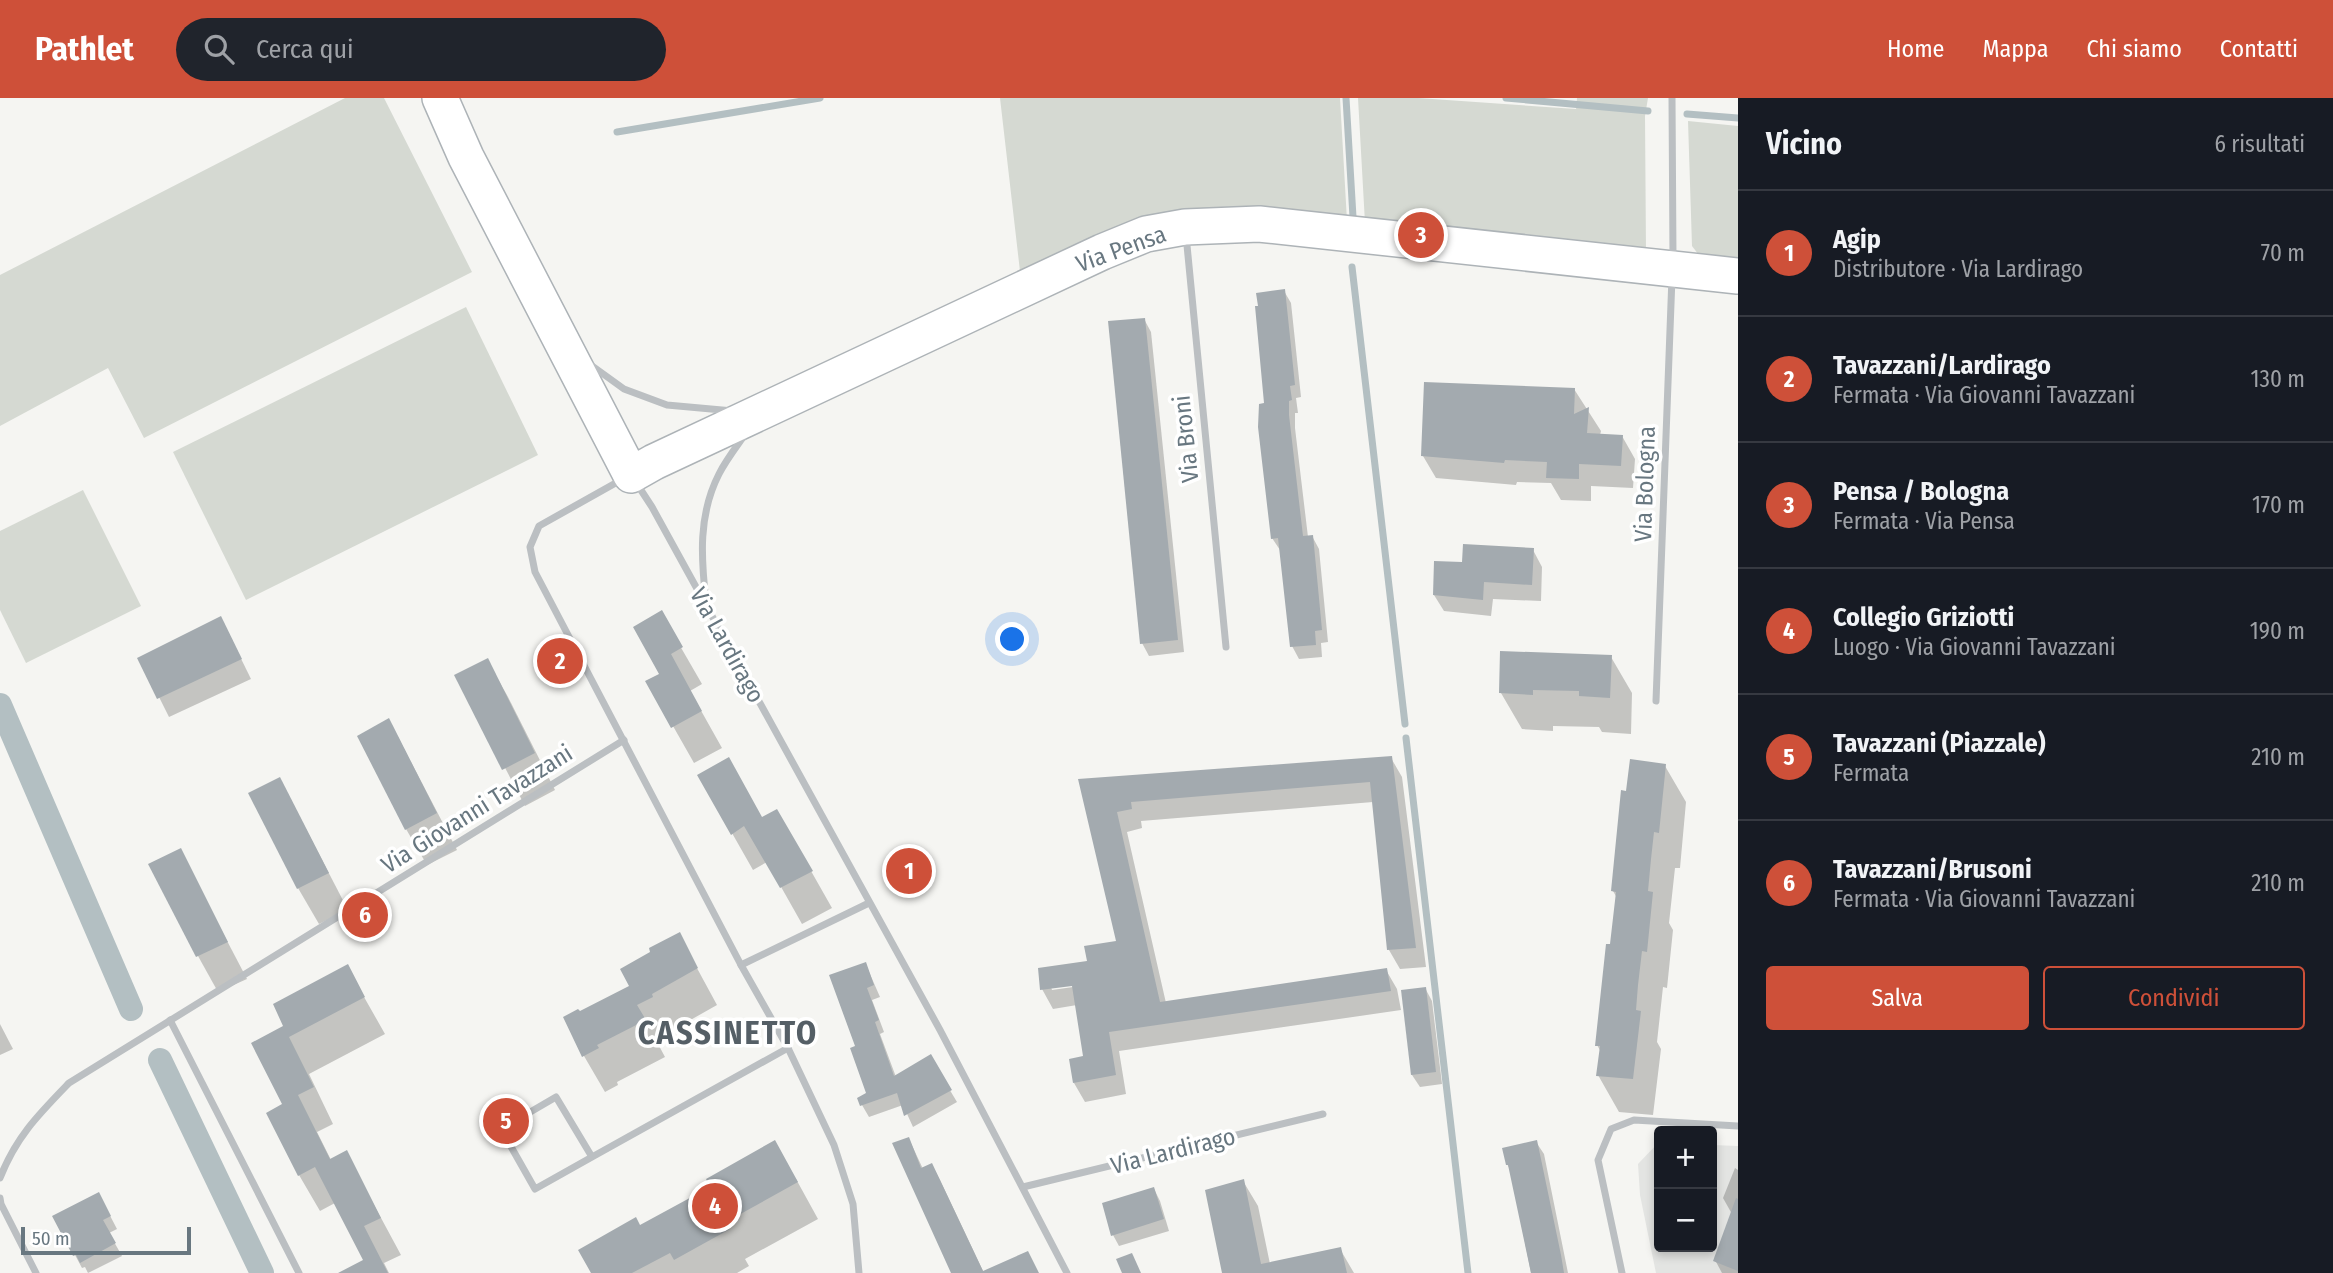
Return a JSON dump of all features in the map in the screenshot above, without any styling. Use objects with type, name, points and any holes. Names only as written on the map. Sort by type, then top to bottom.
[{"type":"street","name":"Via Lardirago","points":[[440,98],[466,157],[631,475],[652,508],[869,903],[1068,1273]]},
{"type":"street","name":"Via Bologna","points":[[1656,701],[1673,268],[1672,98]]},
{"type":"street","name":"Via Pensa","points":[[631,475],[1102,252],[1146,234],[1185,227],[1259,224],[1738,276]]},
{"type":"street","name":"Via Broni","points":[[1185,227],[1226,647]]},
{"type":"street","points":[[559,337],[587,363],[624,389],[667,405],[759,413],[719,474],[704,515],[701,556],[706,607]]},
{"type":"street","points":[[631,475],[539,526],[530,547],[535,572],[741,965],[788,1048],[834,1145],[853,1204],[859,1273]]},
{"type":"street","name":"Via Giovanni Tavazzani","points":[[0,1178],[10,1153],[23,1135],[69,1083],[624,740]]},
{"type":"street","points":[[741,965],[869,903]]},
{"type":"street","points":[[170,1020],[299,1273]]},
{"type":"street","points":[[592,1157],[556,1097],[501,1129],[535,1189],[788,1048]]},
{"type":"street","name":"Via Lardirago","points":[[1023,1187],[1323,1114]]},
{"type":"street","points":[[1622,1273],[1598,1160],[1611,1129],[1634,1120],[1738,1126]]},
{"type":"street","points":[[0,1198],[36,1273]]},
{"type":"shaded area","points":[[345,98],[384,98],[472,272],[144,438],[108,368],[0,426],[0,275]]},
{"type":"shaded area","points":[[1000,98],[1340,98],[1347,221],[1243,212],[1021,280]]},
{"type":"shaded area","points":[[1358,98],[1418,98],[1576,109],[1577,98],[1648,98],[1645,116],[1646,253],[1365,223]]},
{"type":"shaded area","points":[[1688,121],[1738,126],[1738,267],[1705,263],[1692,246]]},
{"type":"shaded area","points":[[466,307],[538,455],[246,600],[173,452]]},
{"type":"shaded area","points":[[83,490],[141,606],[26,663],[0,610],[0,531]]},
{"type":"shaded area","points":[[1717,1145],[1738,1146],[1738,1273],[1656,1273],[1640,1195],[1638,1164],[1654,1147],[1654,1252],[1717,1252]]},
{"type":"building","points":[[1285,289],[1295,385],[1290,386],[1292,400],[1289,401],[1289,415],[1303,536],[1313,535],[1322,630],[1315,631],[1316,645],[1290,647],[1278,538],[1271,539],[1258,427],[1259,404],[1264,403],[1255,306],[1258,306],[1256,293]]},
{"type":"building","points":[[1145,318],[1178,640],[1140,644],[1108,321]]},
{"type":"building","points":[[1424,382],[1575,388],[1574,414],[1589,407],[1587,433],[1623,435],[1621,466],[1579,464],[1579,479],[1546,478],[1547,462],[1505,460],[1504,463],[1421,456]]},
{"type":"building","points":[[1463,544],[1534,548],[1532,585],[1484,582],[1483,600],[1433,595],[1434,561],[1462,562]]},
{"type":"building","points":[[662,610],[683,647],[671,654],[702,711],[671,728],[645,681],[659,674],[633,627]]},
{"type":"building","points":[[221,616],[242,659],[157,699],[137,658]]},
{"type":"building","points":[[1500,651],[1612,655],[1610,698],[1579,696],[1579,691],[1533,690],[1533,695],[1499,693]]},
{"type":"building","points":[[488,658],[535,753],[502,770],[454,675]]},
{"type":"building","points":[[389,718],[437,813],[405,830],[357,736]]},
{"type":"building","points":[[1392,756],[1416,948],[1387,950],[1370,782],[1131,802],[1132,809],[1117,812],[1160,1002],[1387,968],[1391,991],[1109,1032],[1116,1075],[1073,1083],[1069,1059],[1083,1056],[1072,986],[1040,990],[1038,968],[1087,961],[1084,946],[1116,941],[1078,779]]},
{"type":"building","points":[[729,757],[762,817],[777,809],[813,871],[780,888],[744,826],[731,835],[697,775]]},
{"type":"building","points":[[1630,759],[1666,764],[1659,833],[1654,832],[1651,859],[1648,891],[1653,892],[1647,952],[1642,951],[1638,985],[1636,1010],[1641,1011],[1633,1079],[1596,1076],[1600,1046],[1595,1046],[1606,944],[1610,944],[1616,892],[1611,891],[1621,790],[1626,791]]},
{"type":"building","points":[[280,777],[329,873],[297,889],[248,793]]},
{"type":"building","points":[[181,848],[228,942],[196,957],[148,864]]},
{"type":"building","points":[[680,932],[698,968],[637,1005],[646,1020],[597,1045],[599,1048],[582,1057],[563,1017],[629,986],[620,969],[650,952],[649,948]]},
{"type":"building","points":[[866,962],[874,985],[867,988],[879,1020],[875,1022],[894,1076],[931,1054],[952,1090],[904,1116],[897,1093],[860,1106],[857,1098],[866,1093],[850,1048],[855,1046],[829,975]]},
{"type":"building","points":[[348,964],[365,997],[289,1037],[314,1087],[298,1095],[330,1159],[347,1150],[381,1218],[364,1226],[388,1273],[338,1273],[363,1260],[315,1167],[298,1176],[266,1113],[282,1104],[251,1043],[283,1026],[273,1004]]},
{"type":"building","points":[[1426,987],[1436,1072],[1411,1075],[1401,990]]},
{"type":"building","points":[[909,1137],[921,1168],[932,1163],[983,1271],[1028,1251],[1039,1273],[951,1273],[892,1143]]},
{"type":"building","points":[[775,1140],[798,1182],[726,1222],[730,1229],[674,1260],[670,1253],[632,1273],[591,1273],[578,1250],[636,1217],[640,1225],[710,1187],[706,1179]]},
{"type":"building","points":[[1537,1140],[1564,1273],[1531,1273],[1502,1148]]},
{"type":"building","points":[[1244,1179],[1261,1264],[1341,1247],[1347,1273],[1222,1273],[1205,1190]]},
{"type":"building","points":[[1154,1187],[1164,1219],[1111,1236],[1102,1203]]},
{"type":"building","points":[[99,1192],[111,1216],[103,1220],[116,1243],[80,1263],[76,1255],[73,1256],[52,1216]]},
{"type":"building","points":[[1736,1198],[1738,1271],[1713,1261]]},
{"type":"building","points":[[1132,1253],[1141,1273],[1122,1273],[1116,1259]]},
{"type":"waterway","points":[[617,132],[820,98]]},
{"type":"waterway","points":[[1346,98],[1353,217]]},
{"type":"waterway","points":[[1506,98],[1648,111]]},
{"type":"waterway","points":[[1687,114],[1738,118]]},
{"type":"waterway","points":[[1352,267],[1405,724]]},
{"type":"waterway","points":[[0,705],[131,1009]]},
{"type":"waterway","points":[[1406,738],[1468,1273]]},
{"type":"waterway","points":[[160,1060],[262,1273]]},
{"type":"place","name":"Pensa / Bologna","points":[[1421,235]]},
{"type":"place","name":"Tavazzani/Lardirago","points":[[560,661]]},
{"type":"place","name":"Agip","points":[[909,871]]},
{"type":"place","name":"Tavazzani/Brusoni","points":[[365,915]]},
{"type":"place","name":"Tavazzani (Piazzale)","points":[[506,1121]]},
{"type":"place","name":"Collegio Griziotti","points":[[715,1206]]},
{"type":"district","name":"CASSINETTO","points":[[728,1033]]}]
